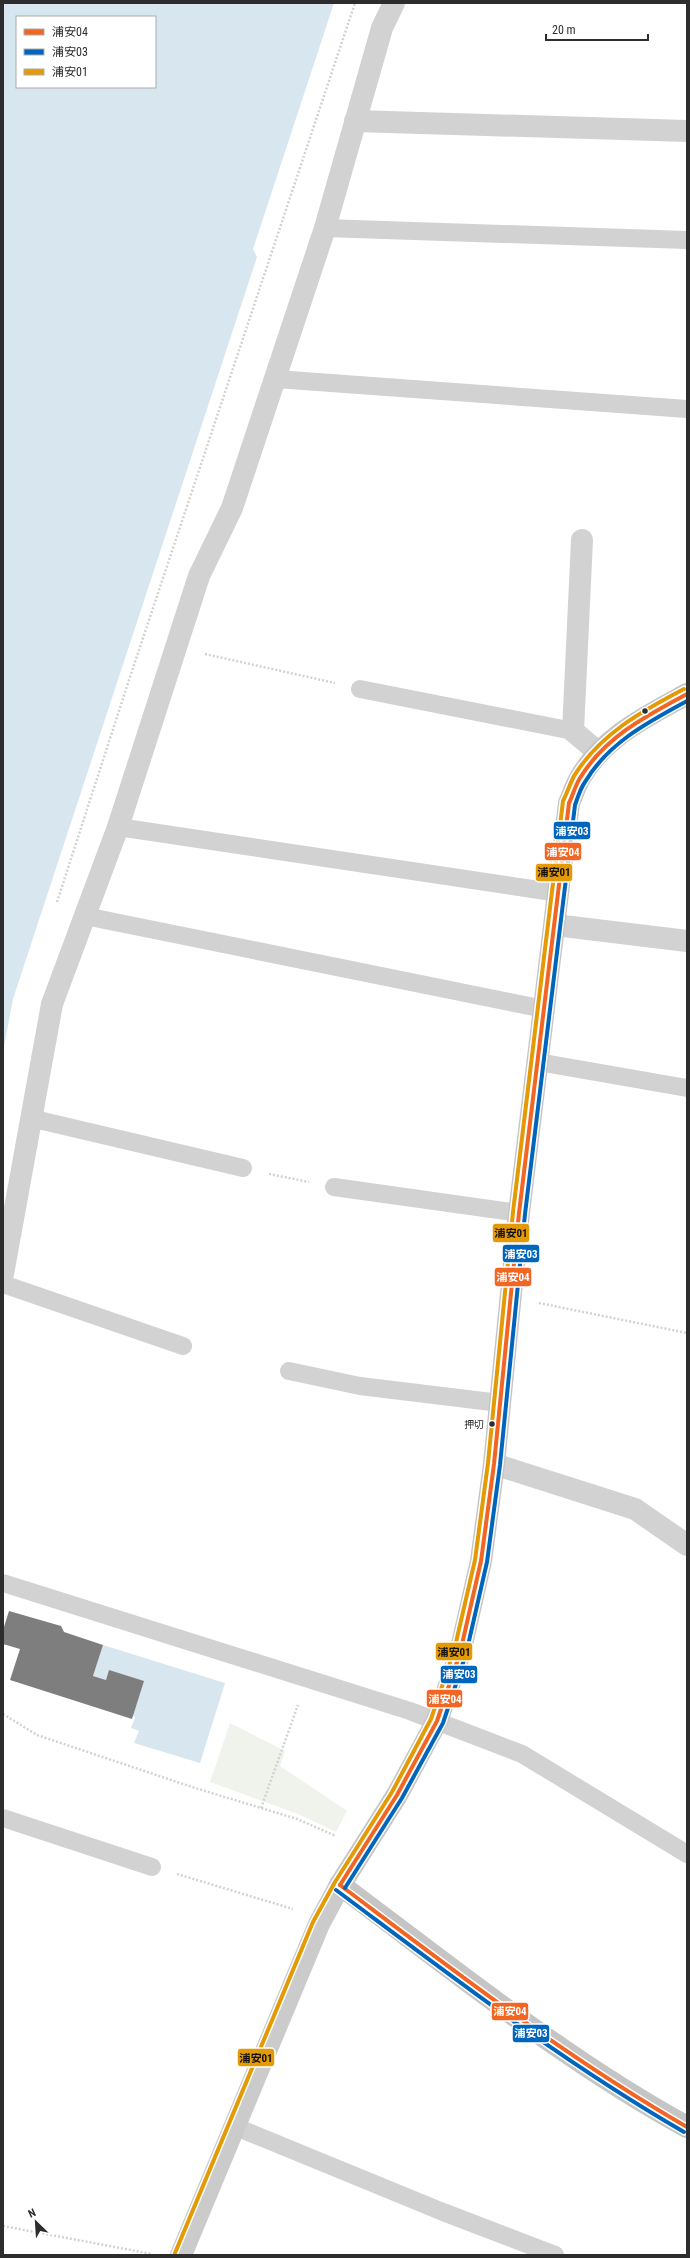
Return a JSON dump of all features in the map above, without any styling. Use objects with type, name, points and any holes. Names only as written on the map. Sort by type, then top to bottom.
[{"type":"main road","points":[[687,694],[641,719],[620,734],[599,753],[580,778],[569,803],[518,1214],[494,1464],[481,1561],[460,1653],[437,1721],[397,1795],[340,1885],[575,2059],[655,2110],[687,2127]]},
{"type":"street","points":[[3,1274],[30,1118],[52,1004],[118,827],[199,576],[232,508],[325,228],[382,28],[394,3]]},
{"type":"street","points":[[355,121],[687,132]]},
{"type":"street","points":[[582,540],[573,731],[599,753]]},
{"type":"street","points":[[555,925],[687,941]]},
{"type":"street","points":[[494,1464],[635,1509],[687,1545]]},
{"type":"street","points":[[181,2255],[236,2127],[319,1924],[340,1885]]},
{"type":"lane","points":[[325,228],[687,240]]},
{"type":"lane","points":[[276,379],[687,409]]},
{"type":"lane","points":[[360,689],[573,731]]},
{"type":"lane","points":[[118,827],[559,893]]},
{"type":"lane","points":[[85,916],[544,1009]]},
{"type":"lane","points":[[538,1062],[687,1088]]},
{"type":"lane","points":[[30,1118],[243,1168]]},
{"type":"lane","points":[[334,1187],[518,1214]]},
{"type":"lane","points":[[3,1284],[183,1346]]},
{"type":"lane","points":[[289,1371],[360,1386],[500,1403]]},
{"type":"lane","points":[[3,1583],[308,1678],[437,1721],[522,1754],[687,1854]]},
{"type":"lane","points":[[3,1818],[152,1867]]},
{"type":"lane","points":[[236,2127],[443,2212],[555,2255]]},
{"type":"path","points":[[54,909],[128,680],[355,3]]},
{"type":"path","points":[[177,648],[360,689]]},
{"type":"path","points":[[243,1168],[334,1187]]},
{"type":"path","points":[[510,1297],[687,1333]]},
{"type":"path","points":[[261,1808],[308,1678]]},
{"type":"path","points":[[3,1714],[37,1735],[192,1788],[297,1819],[333,1836],[341,1835]]},
{"type":"path","points":[[152,1867],[296,1910]]},
{"type":"path","points":[[3,2226],[159,2255]]},
{"type":"shaded area","points":[[3,3],[334,3],[253,249],[257,257],[13,999],[3,1052]]},
{"type":"shaded area","points":[[103,1645],[225,1683],[200,1763],[134,1743],[139,1731],[131,1728],[135,1718],[109,1670],[106,1680],[93,1676]]},
{"type":"shaded area","points":[[230,1723],[285,1751],[280,1766],[347,1811],[336,1832],[298,1814],[210,1782]]},
{"type":"building","points":[[9,1611],[61,1626],[64,1632],[103,1645],[93,1676],[106,1680],[109,1670],[144,1681],[132,1719],[10,1680],[20,1649],[3,1644],[3,1630]]},
{"type":"transit line","name":"浦安01","points":[[175,2253],[313,1922],[335,1882],[392,1792],[431,1719],[454,1651],[475,1560],[488,1463],[513,1212],[563,801],[574,776],[584,761],[596,748],[623,725],[684,689]]},
{"type":"transit line","name":"浦安04","points":[[340,1885],[397,1795],[437,1721],[460,1653],[481,1561],[494,1464],[519,1213],[569,803],[580,778],[590,764],[614,739],[642,719],[687,694]]},
{"type":"transit line","name":"浦安03","points":[[345,1888],[402,1798],[443,1723],[466,1654],[487,1562],[500,1465],[525,1214],[575,805],[583,785],[594,768],[605,756],[630,735],[687,701]]},
{"type":"transit line","name":"浦安04","points":[[340,1885],[553,2042],[641,2100],[687,2127]]},
{"type":"transit line","name":"浦安03","points":[[336,1890],[550,2047],[638,2105],[684,2132]]},
{"type":"place","name":"押切","points":[[492,1424]]}]
